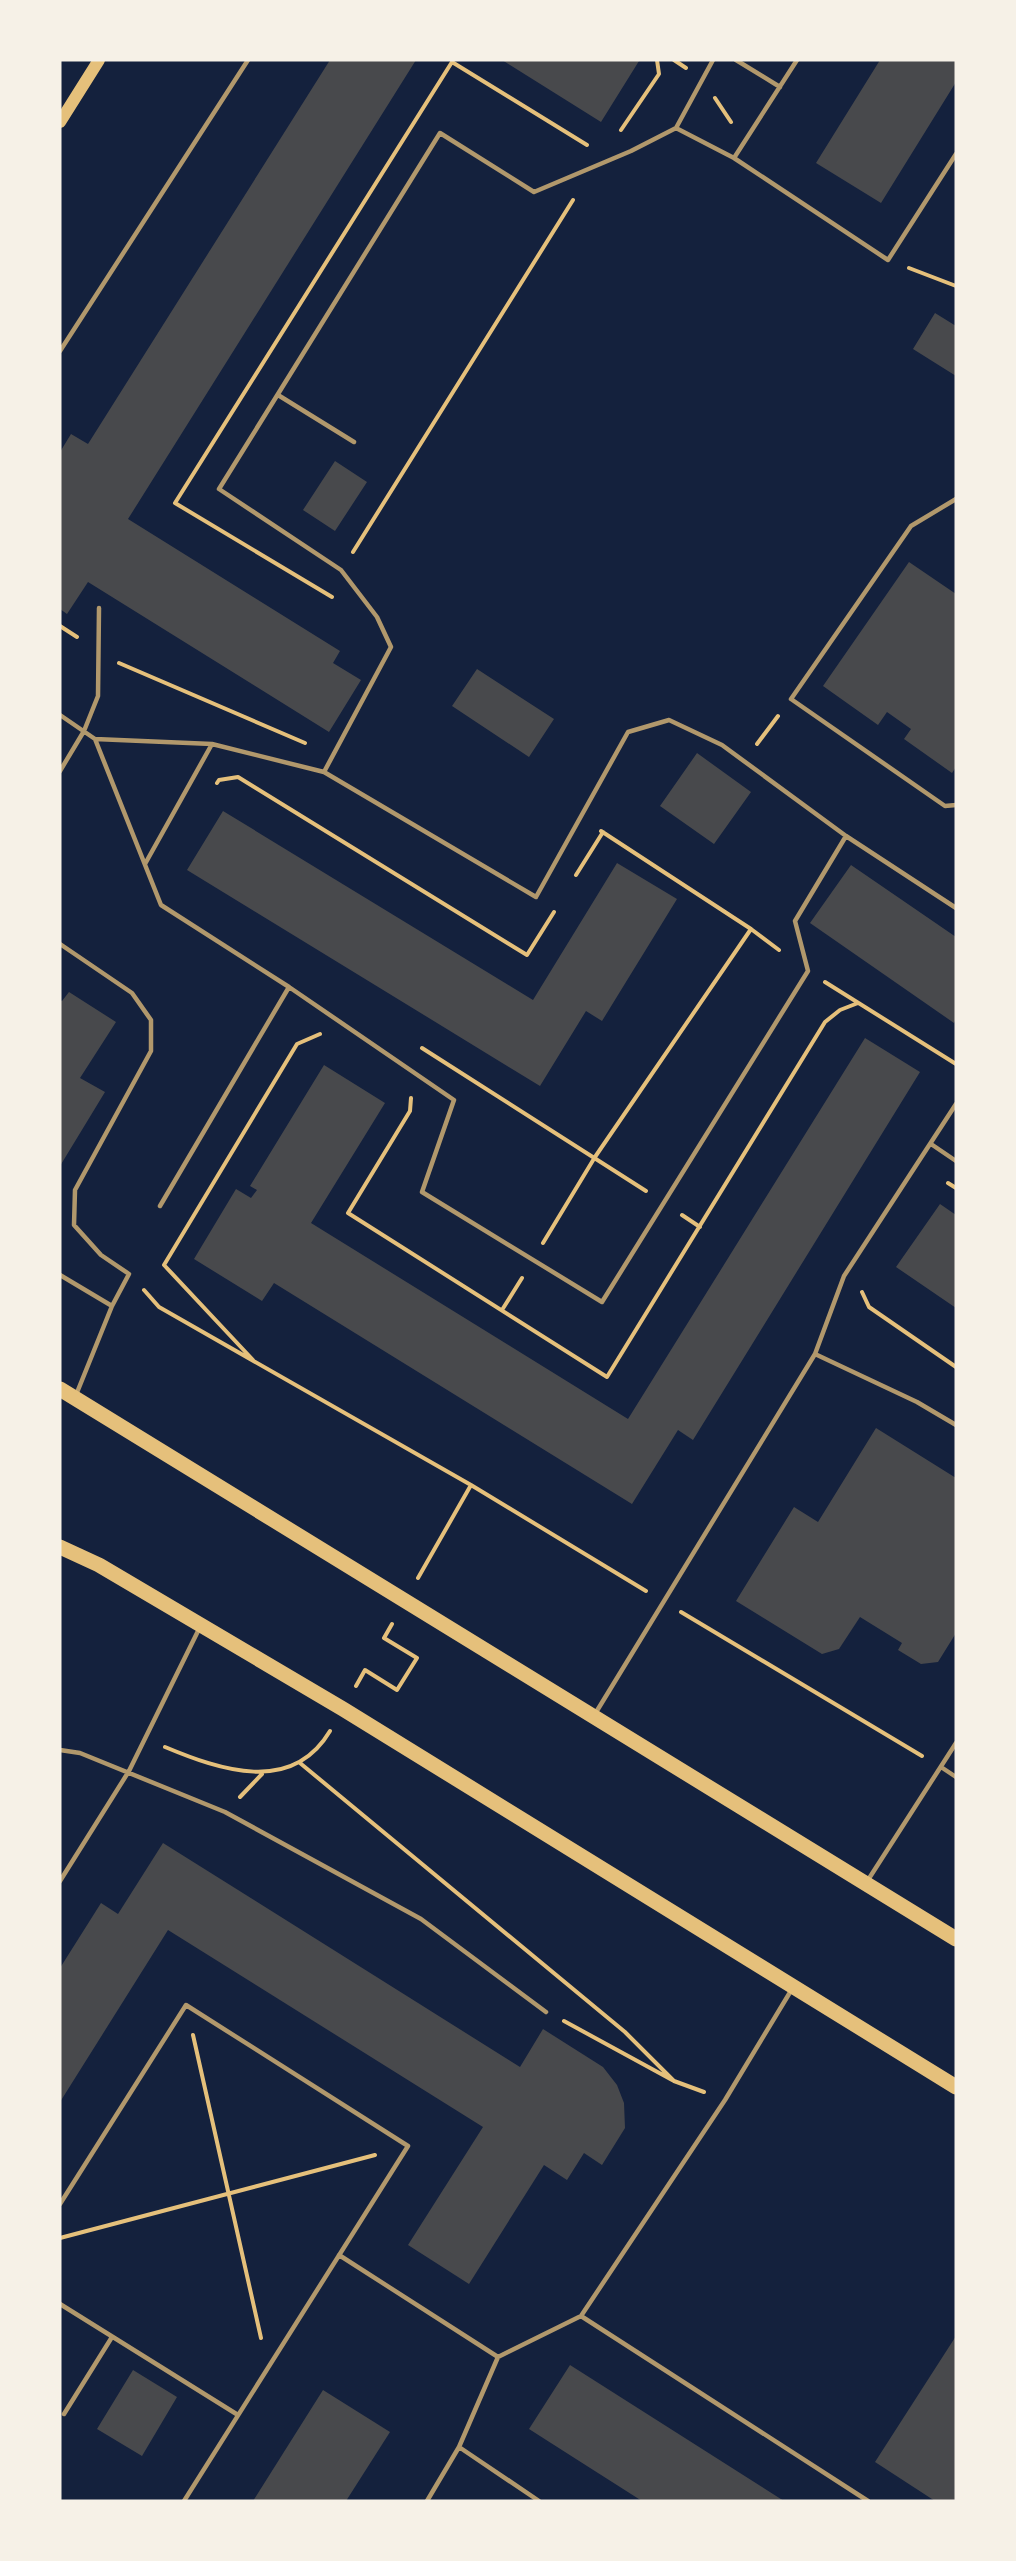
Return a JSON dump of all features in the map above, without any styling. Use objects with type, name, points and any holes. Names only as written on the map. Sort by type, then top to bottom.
[{"type":"main road","points":[[60,122],[99,60]]},
{"type":"main road","points":[[60,1389],[956,1939]]},
{"type":"main road","points":[[60,1547],[99,1565],[201,1624],[956,2087]]},
{"type":"lane","points":[[60,351],[248,60]]},
{"type":"lane","points":[[324,772],[391,647],[377,617],[341,570],[219,489],[440,133],[534,192],[594,167],[676,128],[713,60]]},
{"type":"lane","points":[[736,60],[780,87]]},
{"type":"lane","points":[[734,158],[797,60]]},
{"type":"lane","points":[[676,128],[734,158],[888,260],[956,154]]},
{"type":"lane","points":[[278,395],[354,442]]},
{"type":"lane","points":[[956,499],[911,526],[791,699],[945,806],[956,805]]},
{"type":"lane","points":[[60,771],[84,731],[98,696],[99,608]]},
{"type":"lane","points":[[60,715],[95,739],[161,905],[289,987],[454,1100],[422,1192],[602,1302],[808,971],[795,921],[846,836]]},
{"type":"lane","points":[[95,739],[212,744],[324,772],[536,897],[628,732],[669,720],[722,745],[846,836],[956,908]]},
{"type":"lane","points":[[145,864],[212,744]]},
{"type":"lane","points":[[60,944],[132,993],[151,1020],[151,1051],[75,1190],[74,1225],[101,1255],[129,1274],[112,1306],[75,1397]]},
{"type":"lane","points":[[160,1206],[289,987]]},
{"type":"lane","points":[[593,1716],[815,1354],[844,1276],[956,1104]]},
{"type":"lane","points":[[931,1144],[956,1161]]},
{"type":"lane","points":[[60,1275],[112,1306]]},
{"type":"lane","points":[[815,1354],[917,1402],[956,1425]]},
{"type":"lane","points":[[60,1881],[129,1772],[201,1624]]},
{"type":"lane","points":[[867,1883],[956,1743]]},
{"type":"lane","points":[[60,1750],[80,1753],[225,1812],[421,1919],[546,2012]]},
{"type":"lane","points":[[941,1767],[956,1777]]},
{"type":"lane","points":[[427,2501],[459,2448],[498,2357],[581,2316],[725,2100],[793,1988]]},
{"type":"lane","points":[[60,2204],[186,2005],[408,2146],[184,2501]]},
{"type":"lane","points":[[339,2255],[498,2357]]},
{"type":"lane","points":[[60,2304],[238,2415]]},
{"type":"lane","points":[[581,2316],[868,2501]]},
{"type":"lane","points":[[64,2414],[112,2337]]},
{"type":"lane","points":[[459,2448],[539,2501]]},
{"type":"path","points":[[621,131],[659,74],[657,60]]},
{"type":"path","points":[[674,60],[703,79],[744,142]]},
{"type":"path","points":[[335,600],[327,593],[175,503],[453,62],[588,146],[596,144]]},
{"type":"path","points":[[341,570],[594,167]]},
{"type":"path","points":[[888,260],[956,286]]},
{"type":"path","points":[[60,626],[121,664],[334,755]]},
{"type":"path","points":[[746,763],[760,739],[791,699]]},
{"type":"path","points":[[214,788],[219,780],[238,777],[527,955],[556,908]]},
{"type":"path","points":[[580,817],[751,929],[808,971],[956,1064]]},
{"type":"path","points":[[574,879],[603,832]]},
{"type":"path","points":[[502,1311],[595,1157],[751,929]]},
{"type":"path","points":[[413,1042],[595,1157],[700,1227]]},
{"type":"path","points":[[129,1274],[159,1307],[471,1485],[941,1767]]},
{"type":"path","points":[[866,1282],[861,1293],[869,1307],[956,1367]]},
{"type":"path","points":[[365,1670],[397,1690],[417,1658],[384,1638],[471,1485]]},
{"type":"path","points":[[225,1812],[262,1774],[300,1763],[625,2032],[674,2081]]},
{"type":"path","points":[[186,2005],[268,2368]]},
{"type":"path","points":[[546,2012],[674,2081],[725,2100]]},
{"type":"path","points":[[60,2238],[408,2146]]},
{"type":"building","points":[[330,60],[416,60],[128,519],[340,651],[333,663],[361,680],[329,732],[88,582],[67,614],[60,609],[60,452],[71,434],[88,444]]},
{"type":"building","points":[[502,60],[637,60],[639,61],[601,122]]},
{"type":"building","points":[[880,60],[956,60],[956,82],[881,203],[816,163]]},
{"type":"building","points":[[935,313],[956,326],[956,376],[913,349]]},
{"type":"building","points":[[335,461],[367,482],[335,531],[303,510]]},
{"type":"building","points":[[909,562],[956,594],[956,767],[952,773],[904,739],[911,729],[887,712],[878,725],[823,686]]},
{"type":"building","points":[[477,669],[554,719],[529,757],[452,706]]},
{"type":"building","points":[[697,753],[751,792],[714,844],[660,806]]},
{"type":"building","points":[[223,811],[533,1000],[617,863],[677,899],[602,1021],[586,1011],[540,1086],[187,870]]},
{"type":"building","points":[[851,865],[956,937],[956,1019],[954,1023],[810,923]]},
{"type":"building","points":[[69,992],[116,1022],[80,1078],[105,1092],[60,1166],[60,1000],[62,1001]]},
{"type":"building","points":[[865,1038],[920,1072],[693,1440],[678,1430],[632,1504],[274,1283],[262,1301],[194,1259],[236,1189],[251,1198],[257,1190],[250,1186],[324,1065],[385,1103],[311,1223],[628,1419]]},
{"type":"building","points":[[940,1204],[956,1215],[956,1308],[896,1267]]},
{"type":"building","points":[[876,1428],[956,1478],[956,1633],[938,1662],[921,1664],[898,1650],[902,1643],[860,1617],[839,1649],[822,1654],[736,1601],[794,1507],[818,1522]]},
{"type":"building","points":[[163,1843],[520,2067],[543,2029],[603,2067],[617,2085],[624,2103],[625,2128],[602,2165],[584,2153],[567,2180],[544,2165],[469,2284],[408,2245],[483,2127],[168,1930],[60,2102],[60,1968],[101,1903],[118,1914]]},
{"type":"building","points":[[956,2336],[956,2501],[935,2501],[875,2462]]},
{"type":"building","points":[[570,2365],[784,2501],[642,2501],[529,2429]]},
{"type":"building","points":[[133,2370],[177,2397],[142,2456],[97,2429]]},
{"type":"building","points":[[323,2390],[390,2432],[346,2501],[253,2501]]}]
